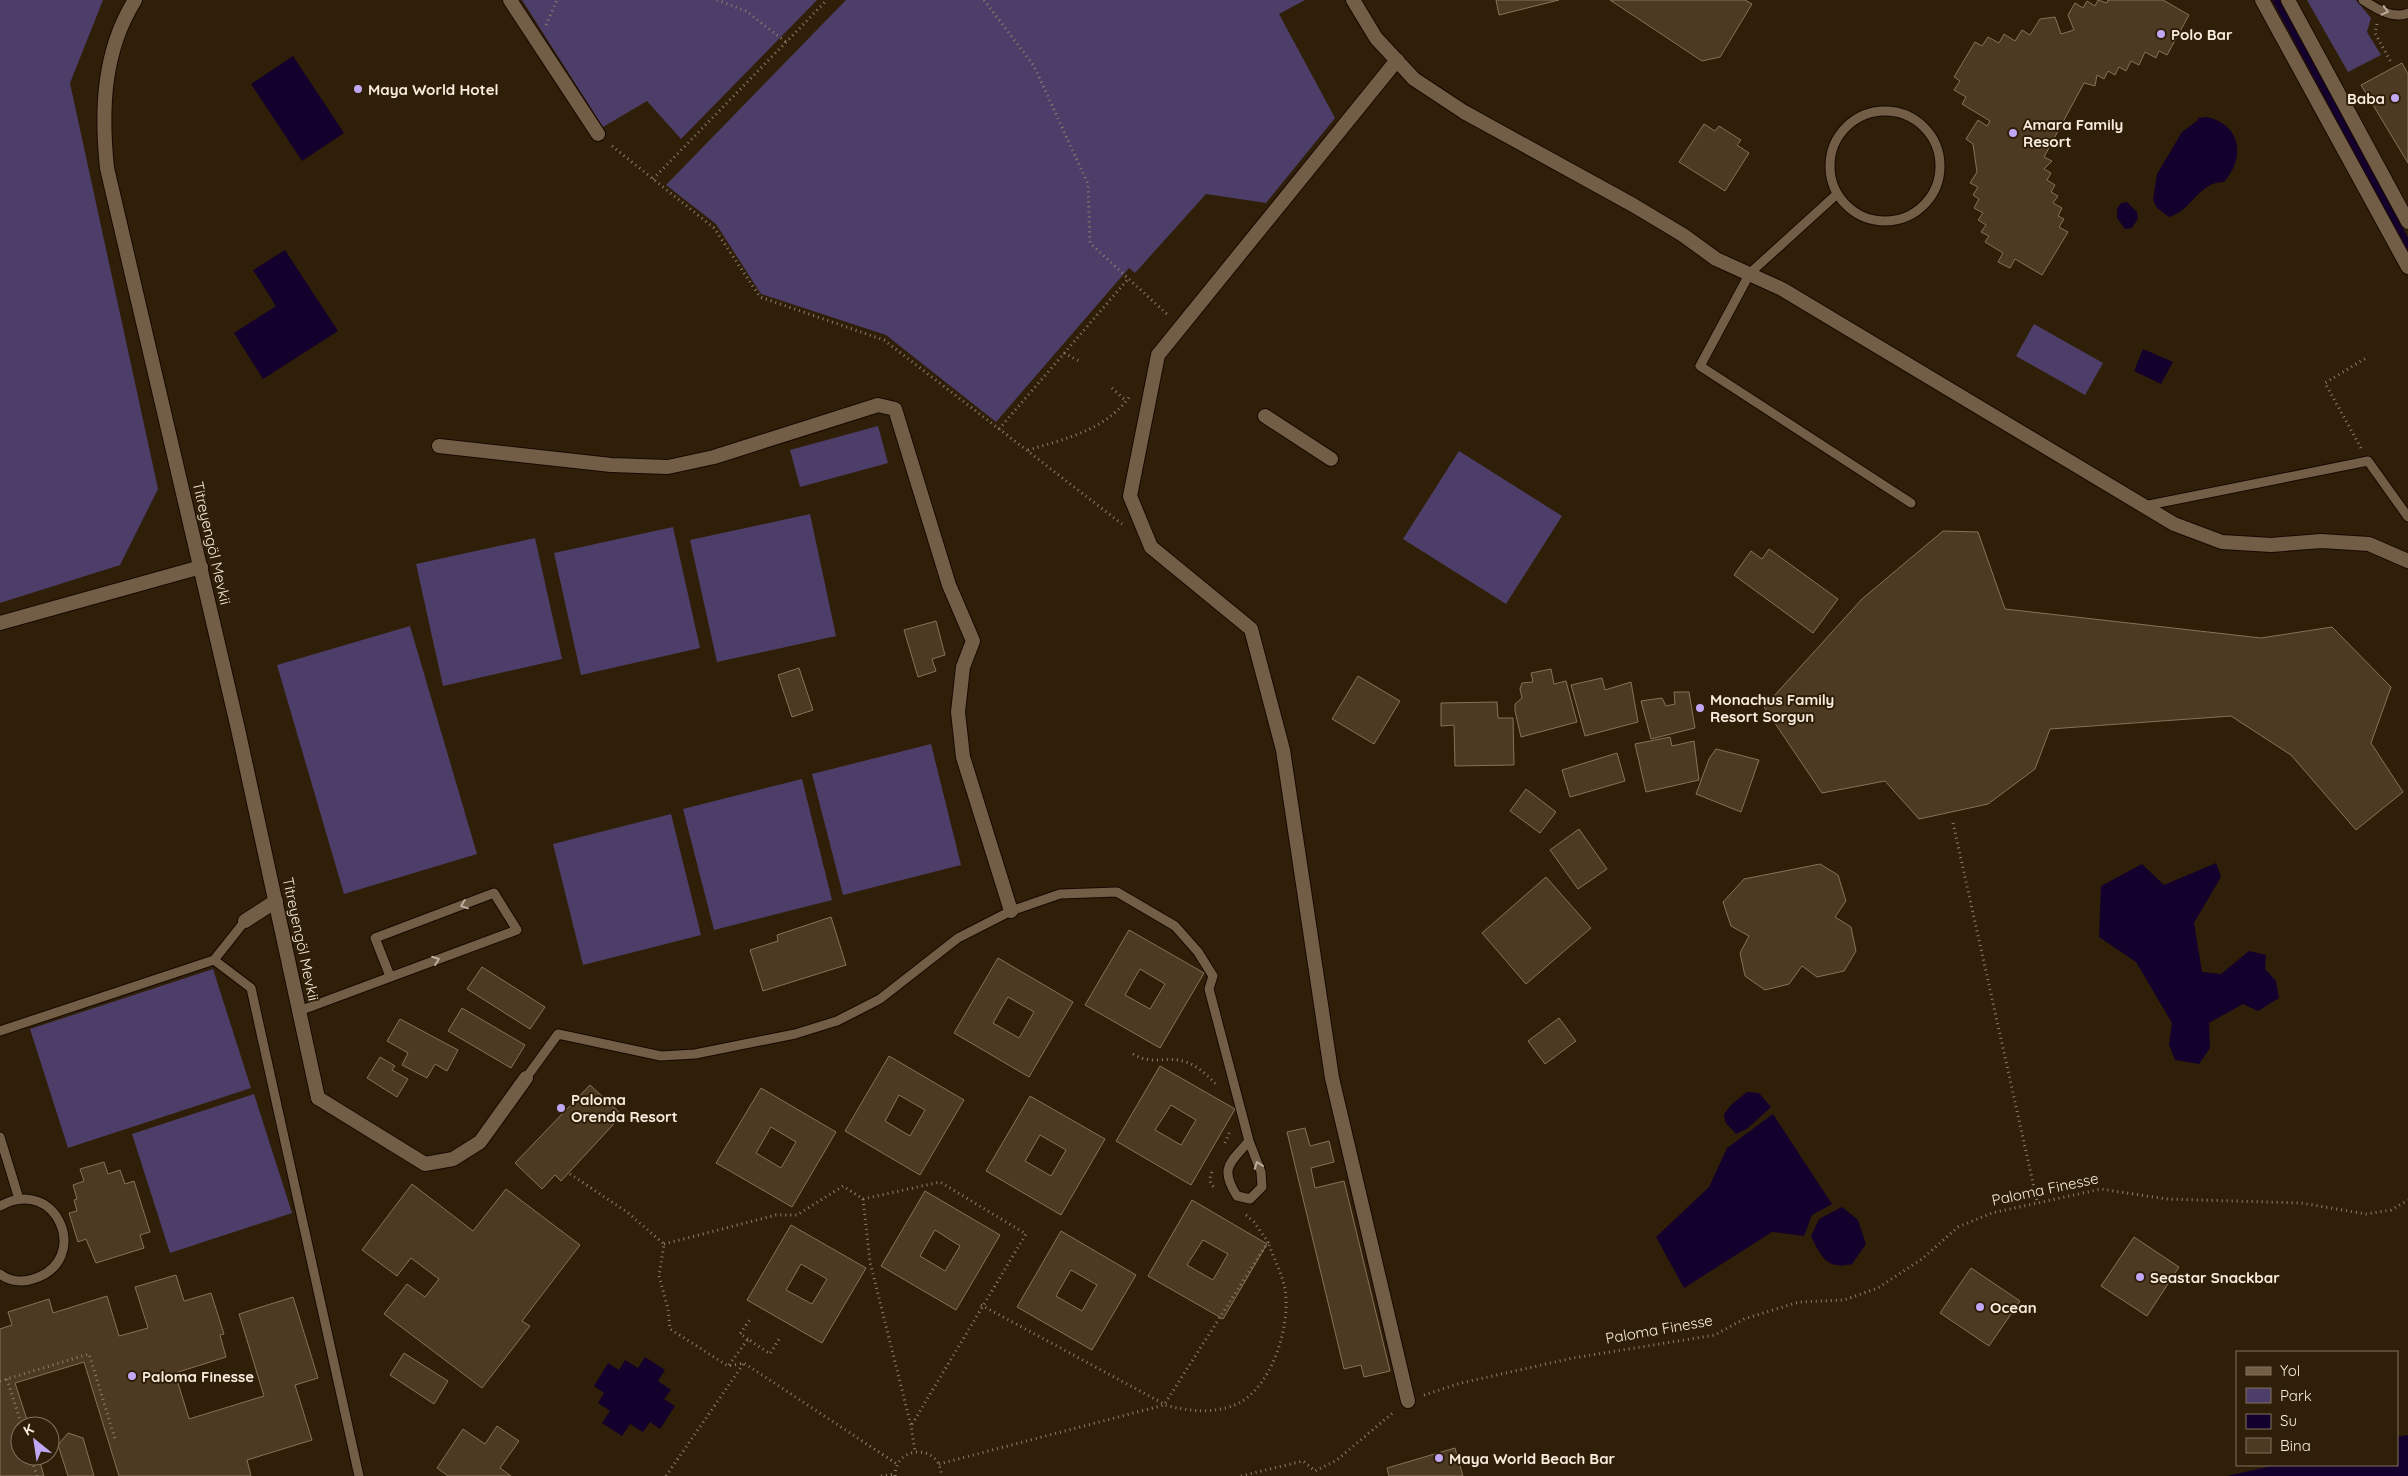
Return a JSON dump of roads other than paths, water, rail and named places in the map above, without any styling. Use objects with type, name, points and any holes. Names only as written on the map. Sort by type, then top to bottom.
[{"type":"street","name":"Titreyengöl Mevkii","points":[[135,0],[124,17],[109,63],[102,122],[107,168],[201,567],[318,1098],[425,1164],[453,1159],[480,1142],[526,1078]]},
{"type":"street","points":[[510,0],[598,134]]},
{"type":"street","points":[[1353,0],[1376,38],[1414,79],[1464,112],[1633,205],[1683,235],[1716,259],[1782,289],[2174,524],[2222,542],[2272,545],[2321,541],[2369,544],[2408,561]]},
{"type":"street","points":[[2262,0],[2408,267]]},
{"type":"street","points":[[2288,0],[2408,222]]},
{"type":"street","points":[[1397,60],[1158,356],[1130,496],[1151,547],[1251,629],[1283,750],[1332,1078],[1408,1401]]},
{"type":"street","points":[[439,446],[611,465],[668,467],[714,457],[878,405],[895,409],[949,585],[973,641],[963,667],[958,712],[963,757],[1011,911]]},
{"type":"street","points":[[1265,416],[1331,459]]},
{"type":"street","points":[[0,623],[201,567]]},
{"type":"street","points":[[244,920],[276,901]]},
{"type":"lane","points":[[2363,0],[2379,11],[2404,15],[2408,13]]},
{"type":"lane","points":[[1878,110],[1897,111],[1912,117],[1927,129],[1936,144],[1941,162],[1940,176],[1933,194],[1924,206],[1908,217],[1890,222],[1870,220],[1851,210],[1837,194],[1829,168],[1829,160],[1835,141],[1845,127],[1860,116],[1878,110]]},
{"type":"lane","points":[[1837,194],[1750,273],[1700,366],[1911,503]]},
{"type":"lane","points":[[2142,506],[2368,461],[2408,517]]},
{"type":"lane","points":[[526,1078],[558,1034],[661,1056],[695,1054],[795,1034],[837,1021],[880,999],[958,938],[1011,911],[1060,894],[1117,892],[1175,926],[1198,952],[1213,976],[1209,989],[1249,1141],[1261,1172],[1262,1188],[1250,1198],[1236,1196],[1227,1180],[1228,1165],[1249,1141]]},
{"type":"lane","points":[[299,1011],[517,930],[494,893],[375,938],[390,976]]},
{"type":"lane","points":[[0,1031],[214,960],[244,920]]},
{"type":"lane","points":[[214,960],[251,988],[359,1476]]},
{"type":"lane","points":[[0,1138],[19,1199]]},
{"type":"lane","points":[[0,1205],[19,1199],[33,1200],[46,1206],[56,1214],[62,1226],[65,1239],[58,1262],[42,1277],[22,1281],[1,1278]]},
{"type":"water","points":[[293,56],[344,133],[302,161],[251,84]]},
{"type":"water","points":[[2207,117],[2218,121],[2233,134],[2237,153],[2235,162],[2224,182],[2215,183],[2201,191],[2184,209],[2169,217],[2157,208],[2153,200],[2157,174],[2182,132],[2198,120],[2198,118]]},
{"type":"water","points":[[2127,202],[2137,212],[2138,219],[2132,228],[2125,229],[2117,218],[2117,209],[2121,203]]},
{"type":"water","points":[[285,250],[338,331],[263,379],[234,333],[276,306],[253,270]]},
{"type":"water","points":[[2143,349],[2173,362],[2161,384],[2134,371]]},
{"type":"water","points":[[2216,863],[2221,877],[2194,923],[2202,972],[2221,974],[2249,951],[2266,955],[2265,969],[2276,981],[2279,998],[2258,1011],[2243,1004],[2209,1023],[2210,1048],[2199,1064],[2175,1060],[2169,1045],[2172,1023],[2136,962],[2099,937],[2101,886],[2142,864],[2164,885]]},
{"type":"water","points":[[1747,1092],[1759,1093],[1771,1107],[1747,1129],[1736,1134],[1725,1122],[1724,1114],[1732,1104]]},
{"type":"water","points":[[1773,1114],[1832,1204],[1812,1215],[1804,1236],[1772,1232],[1684,1288],[1656,1237],[1709,1187],[1727,1148]]},
{"type":"water","points":[[1842,1207],[1858,1220],[1866,1244],[1852,1264],[1836,1265],[1822,1256],[1811,1236],[1819,1219]]},
{"type":"water","points":[[645,1357],[665,1370],[658,1381],[671,1390],[664,1399],[675,1406],[660,1429],[650,1422],[643,1432],[630,1424],[622,1436],[602,1423],[610,1411],[598,1403],[604,1393],[594,1386],[608,1363],[619,1370],[625,1360],[638,1368]]},
{"type":"water","points":[[2408,1435],[2408,1476],[2227,1476],[2272,1466],[2398,1466],[2398,1437]]},
{"type":"waterway","points":[[2276,0],[2408,245]]},
{"type":"place","name":"Polo Bar","points":[[2161,34]]},
{"type":"place","name":"Maya World Hotel","points":[[358,89]]},
{"type":"place","name":"Baba","points":[[2395,98]]},
{"type":"place","name":"Amara Family Resort","points":[[2013,133]]},
{"type":"place","name":"Monachus Family Resort Sorgun","points":[[1700,708]]},
{"type":"place","name":"Paloma Orenda Resort","points":[[561,1108]]},
{"type":"place","name":"Seastar Snackbar","points":[[2140,1277]]},
{"type":"place","name":"Ocean","points":[[1980,1307]]},
{"type":"place","name":"Paloma Finesse","points":[[132,1376]]},
{"type":"place","name":"Maya World Beach Bar","points":[[1439,1458]]}]
